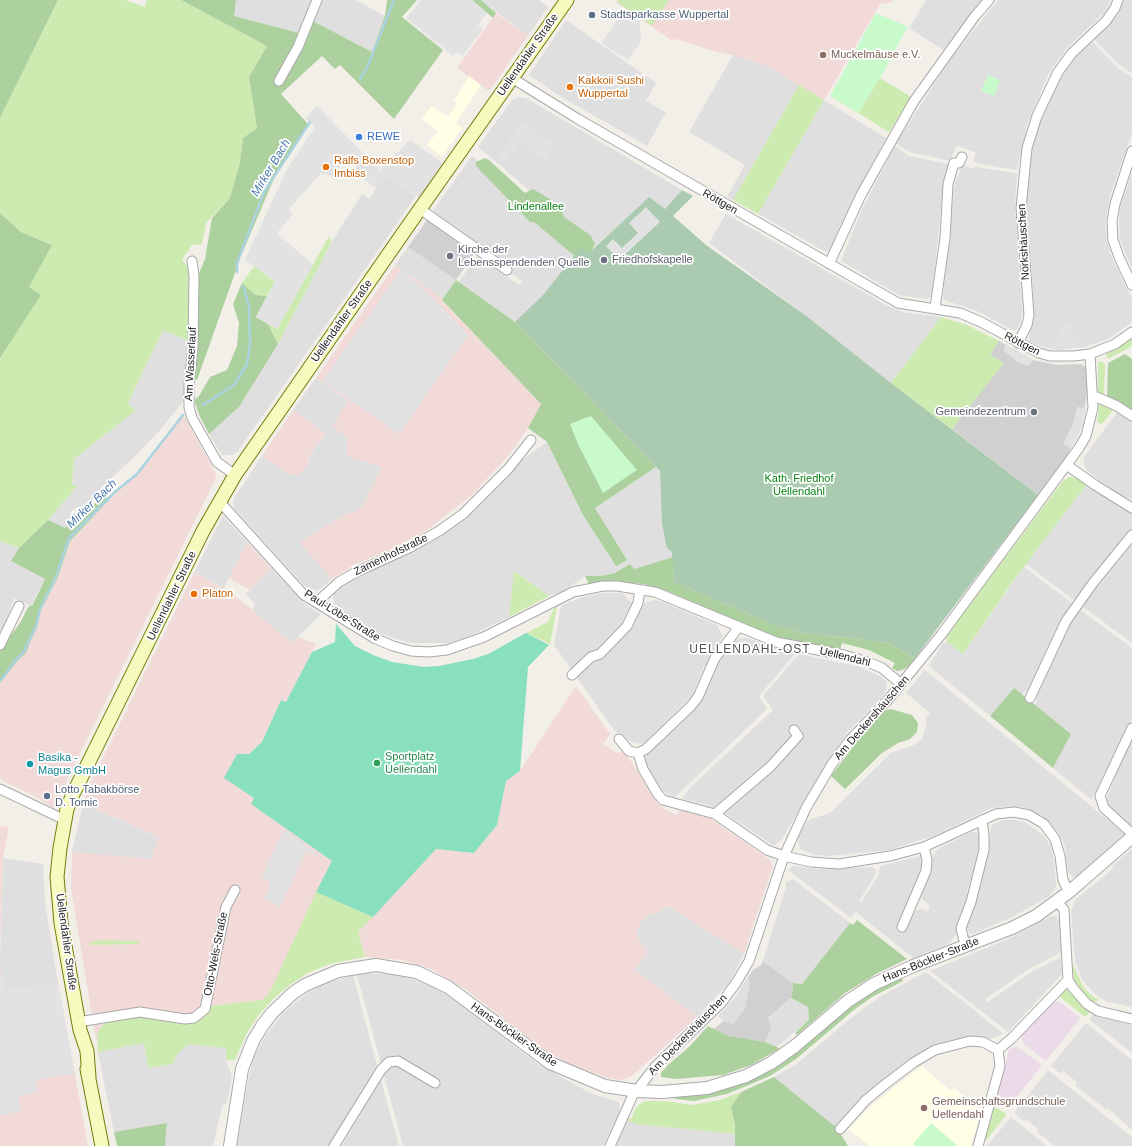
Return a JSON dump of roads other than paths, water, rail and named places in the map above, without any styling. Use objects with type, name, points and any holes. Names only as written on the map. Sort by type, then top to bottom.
[{"type":"main road","name":"Uellendahler Straße","points":[[102,1146],[89,1077],[87,1050],[79,1026],[61,923],[58,889],[60,848],[65,820],[73,794],[219,501],[235,475],[512,78],[563,2]]},
{"type":"street","points":[[279,81],[298,47],[317,0]]},
{"type":"street","points":[[829,264],[861,195],[910,107],[975,16],[989,0]]},
{"type":"street","name":"Norkshäuschen","points":[[1018,343],[1027,325],[1029,315],[1021,208],[1027,148],[1037,116],[1058,72],[1072,52],[1106,21],[1115,8],[1118,0]]},
{"type":"street","name":"Röttgen","points":[[512,78],[578,119],[898,303],[960,313],[981,322],[1018,343],[1039,353],[1050,356],[1090,354],[1115,344],[1132,332]]},
{"type":"street","points":[[1132,151],[1115,204],[1112,221],[1114,240],[1132,285]]},
{"type":"street","points":[[935,308],[945,238],[948,184],[954,163],[959,163],[962,157]]},
{"type":"street","points":[[420,209],[507,270]]},
{"type":"street","name":"Am Wasserlauf","points":[[192,261],[194,276],[193,348],[189,382],[189,407],[192,418],[217,462],[235,475]]},
{"type":"street","name":"Am Deckershäuschen","points":[[610,1146],[636,1091],[662,1059],[722,1002],[736,983],[748,961],[784,856],[806,808],[832,764],[850,740],[901,684],[941,635],[1068,466],[1086,436],[1090,423],[1094,396],[1090,354]]},
{"type":"street","points":[[1094,396],[1117,406],[1132,416]]},
{"type":"street","name":"Zamenhofstraße","points":[[317,602],[339,582],[356,572],[409,548],[440,531],[463,514],[508,469],[531,440]]},
{"type":"street","points":[[1068,466],[1100,489],[1132,508]]},
{"type":"street","name":"Paul-Löbe-Straße","points":[[219,501],[304,595],[374,638],[411,651],[428,652],[447,650],[465,645],[484,637],[562,597],[585,589]]},
{"type":"street","points":[[1030,698],[1059,635],[1077,604],[1132,535]]},
{"type":"street","name":"Uellendahl","points":[[585,589],[617,586],[655,592],[739,627],[789,645],[844,654],[868,662],[882,668],[901,684]]},
{"type":"street","points":[[572,675],[592,657],[600,654],[627,626],[638,603],[640,590]]},
{"type":"street","points":[[0,645],[19,606]]},
{"type":"street","points":[[619,739],[630,751],[638,752],[646,749],[691,706],[700,692],[715,658],[739,627]]},
{"type":"street","points":[[1130,834],[1104,808],[1100,796],[1132,728]]},
{"type":"street","points":[[715,814],[770,767],[798,736],[794,730]]},
{"type":"street","points":[[638,752],[643,769],[663,800],[715,814],[767,850],[784,856],[811,862],[839,864],[890,856],[924,847],[996,814],[1014,812],[1029,815],[1044,824],[1055,839],[1060,856],[1063,880],[1069,892]]},
{"type":"street","points":[[0,788],[65,820]]},
{"type":"street","points":[[965,945],[961,928],[970,902],[984,850],[982,820]]},
{"type":"street","name":"Hans-Böckler-Straße","points":[[230,1146],[242,1069],[253,1041],[272,1013],[293,993],[321,978],[353,967],[388,966],[417,972],[448,987],[550,1063],[605,1086],[636,1091],[686,1091],[726,1083],[746,1076],[784,1055],[848,1001],[874,984],[898,972],[1017,925],[1069,892],[1130,834]]},
{"type":"street","points":[[902,927],[926,872],[927,860],[924,847]]},
{"type":"street","name":"Otto-Wels-Straße","points":[[79,1026],[140,1012],[185,1019],[194,1018],[205,1009],[226,906],[235,890]]},
{"type":"street","points":[[1057,901],[1064,910],[1068,980],[1079,996],[1098,1011],[1132,1019]]},
{"type":"street","points":[[998,1050],[1012,1038],[1068,980]]},
{"type":"street","points":[[840,1129],[866,1100],[913,1062],[935,1050],[970,1041],[983,1042],[998,1050]]},
{"type":"street","points":[[978,1146],[1000,1066],[998,1050]]},
{"type":"street","points":[[334,1146],[380,1070],[388,1062],[398,1061],[436,1083]]},
{"type":"waterway","name":"Mirker Bach","points":[[360,79],[367,68],[394,0]]},
{"type":"waterway","name":"Mirker Bach","points":[[237,272],[237,263],[264,192],[310,122]]},
{"type":"waterway","name":"Mirker Bach","points":[[203,405],[234,385],[247,364],[250,344],[249,306],[243,286]]},
{"type":"waterway","name":"Mirker Bach","points":[[0,681],[18,657],[23,653],[36,626],[40,609],[56,577],[69,538],[115,492],[137,474],[183,415]]},
{"type":"place","name":"Stadtsparkasse Wuppertal","points":[[592,15]]},
{"type":"place","name":"Muckelmäuse e.V.","points":[[823,55]]},
{"type":"place","name":"Kakkoii Sushi Wuppertal","points":[[570,87]]},
{"type":"place","name":"REWE","points":[[359,137]]},
{"type":"place","name":"Ralfs Boxenstop Imbiss","points":[[326,167]]},
{"type":"place","name":"Kirche der Lebensspendenden Quelle","points":[[450,256]]},
{"type":"place","name":"Friedhofskapelle","points":[[604,260]]},
{"type":"place","name":"Gemeindezentrum","points":[[1034,412]]},
{"type":"place","name":"Platon","points":[[194,594]]},
{"type":"place","name":"Sportplatz Uellendahl","points":[[377,763]]},
{"type":"place","name":"Basika - Magus GmbH","points":[[30,764]]},
{"type":"place","name":"Lotto Tabakbörse D. Tomic","points":[[47,796]]},
{"type":"place","name":"Gemeinschaftsgrundschule Uellendahl","points":[[924,1108]]},
{"type":"district","name":"UELLENDAHL-OST","points":[[750,650]]},
{"type":"park label","name":"Lindenallee","points":[[536,207]]},
{"type":"park label","name":"Kath. Friedhof Uellendahl","points":[[799,485]]}]
